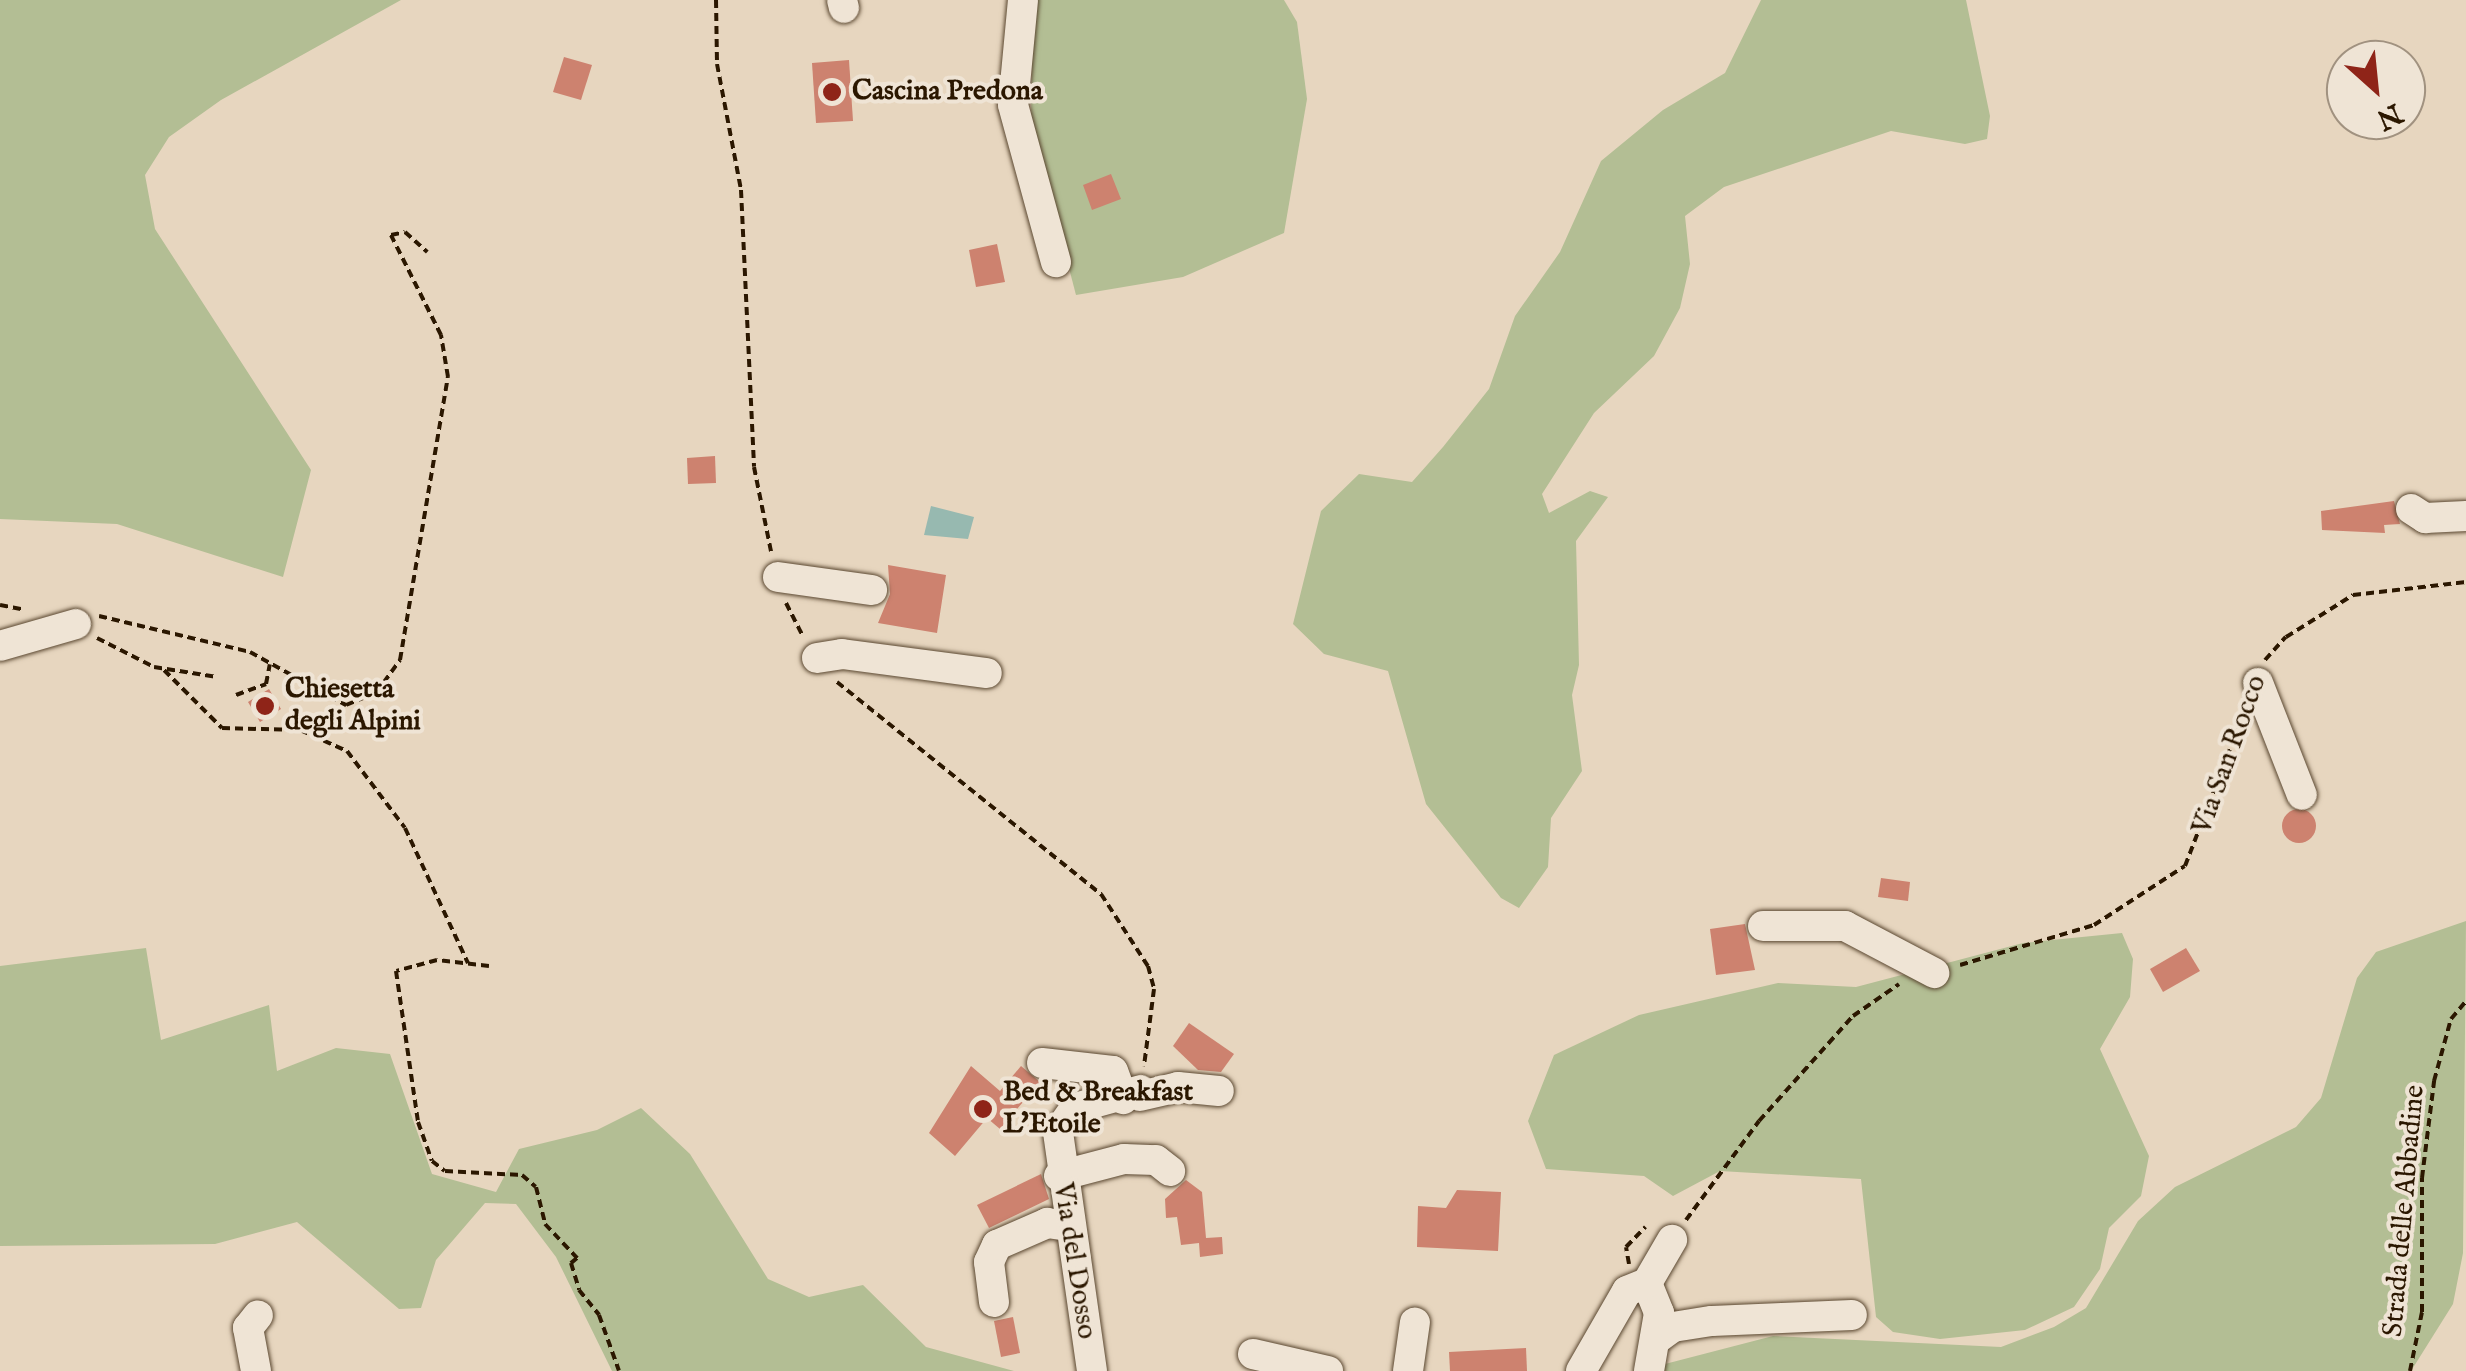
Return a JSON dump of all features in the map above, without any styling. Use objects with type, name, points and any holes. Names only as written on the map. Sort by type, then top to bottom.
[{"type":"street","points":[[1023,0],[1013,105],[1056,262]]},
{"type":"street","points":[[2411,509],[2425,518],[2466,516]]},
{"type":"street","points":[[778,577],[872,590]]},
{"type":"street","points":[[0,646],[80,620]]},
{"type":"street","points":[[817,658],[842,654],[986,672]]},
{"type":"street","points":[[2258,683],[2302,795]]},
{"type":"street","points":[[1763,926],[1846,926],[1939,971]]},
{"type":"street","points":[[1042,1063],[1113,1071],[1134,1095],[1178,1086],[1219,1090]]},
{"type":"street","name":"Via del Dosso","points":[[1086,1370],[1059,1176],[1063,1117],[1134,1095]]},
{"type":"street","points":[[1059,1176],[1124,1159],[1156,1160],[1170,1171]]},
{"type":"street","points":[[994,1302],[990,1262],[997,1245],[1037,1226],[1068,1226]]},
{"type":"street","points":[[1650,1371],[1659,1313],[1647,1283],[1659,1234]]},
{"type":"street","points":[[1581,1371],[1626,1291],[1647,1283]]},
{"type":"street","points":[[256,1371],[248,1328],[258,1315]]},
{"type":"street","points":[[1655,1340],[1674,1327],[1712,1322],[1852,1315]]},
{"type":"street","points":[[1408,1371],[1415,1322]]},
{"type":"street","points":[[1253,1354],[1328,1371]]},
{"type":"path","points":[[716,0],[717,64],[744,224],[754,467],[778,577],[817,658],[935,766],[1101,894],[1148,966],[1154,989],[1134,1095]]},
{"type":"path","points":[[80,620],[250,652],[346,705],[376,693],[400,660],[448,376],[441,335],[391,235],[405,232],[427,252]]},
{"type":"path","name":"Via San Rocco","points":[[1626,1246],[1659,1234],[1853,1016],[1884,989],[2094,925],[2184,866],[2258,683],[2286,636],[2352,594],[2466,582]]},
{"type":"path","points":[[236,695],[266,684],[270,664]]},
{"type":"path","points":[[154,667],[217,677]]},
{"type":"path","points":[[164,670],[222,728],[300,730],[347,751],[405,828],[468,963]]},
{"type":"path","points":[[489,966],[437,960],[396,972],[404,1055],[432,1161],[445,1171],[522,1175],[536,1187],[545,1224],[578,1258],[571,1263],[579,1290],[599,1314],[619,1371]]},
{"type":"path","name":"Strada delle Abbadine","points":[[2410,1371],[2422,1312],[2422,1178],[2434,1081],[2450,1019],[2466,1001]]},
{"type":"green space","points":[[0,0],[401,0],[221,100],[169,137],[145,175],[155,229],[311,470],[283,577],[117,524],[0,519]]},
{"type":"green space","points":[[1033,0],[1284,0],[1297,22],[1307,99],[1284,233],[1183,277],[1076,295],[1031,122]]},
{"type":"green space","points":[[1761,0],[1966,0],[1990,116],[1987,139],[1965,144],[1891,131],[1724,187],[1685,216],[1690,264],[1680,308],[1654,356],[1594,413],[1542,494],[1549,513],[1590,491],[1608,497],[1576,541],[1579,665],[1572,695],[1582,771],[1551,818],[1548,867],[1519,908],[1501,898],[1426,804],[1388,671],[1324,654],[1293,624],[1321,511],[1359,474],[1412,482],[1443,447],[1489,389],[1515,316],[1560,252],[1601,161],[1663,110],[1725,73]]},
{"type":"green space","points":[[2466,921],[2463,1253],[2453,1304],[2411,1371],[1638,1371],[1773,1336],[2001,1347],[2054,1327],[2086,1308],[2138,1221],[2175,1187],[2296,1127],[2321,1098],[2357,978],[2376,952]]},
{"type":"green space","points":[[2122,933],[2133,959],[2130,997],[2100,1049],[2149,1156],[2141,1196],[2109,1228],[2100,1269],[2074,1307],[2025,1330],[1940,1339],[1893,1332],[1876,1317],[1861,1179],[1720,1171],[1673,1196],[1644,1176],[1546,1169],[1528,1121],[1554,1055],[1639,1015],[1778,983],[1856,987],[2023,943]]},
{"type":"green space","points":[[146,948],[161,1040],[269,1005],[277,1071],[336,1048],[390,1054],[432,1174],[496,1192],[519,1149],[597,1130],[641,1108],[690,1154],[768,1279],[809,1297],[863,1285],[926,1347],[1014,1371],[612,1371],[556,1257],[516,1204],[485,1203],[436,1260],[421,1308],[399,1309],[297,1222],[215,1244],[0,1246],[0,966]]},
{"type":"water","points":[[931,506],[974,517],[968,539],[924,535]]},
{"type":"building","points":[[564,57],[592,65],[581,100],[553,92]]},
{"type":"building","name":"Cascina Predona","points":[[849,60],[853,121],[816,123],[812,63]]},
{"type":"building","points":[[1111,174],[1121,199],[1092,210],[1083,185]]},
{"type":"building","points":[[997,244],[1005,282],[976,287],[969,250]]},
{"type":"building","points":[[715,456],[716,483],[688,484],[687,458]]},
{"type":"building","points":[[2394,501],[2400,524],[2384,525],[2385,533],[2322,530],[2321,511]]},
{"type":"building","points":[[888,565],[946,575],[937,633],[878,623],[890,594]]},
{"type":"building","name":"Chiesetta degli Alpini","points":[[269,689],[281,709],[260,722],[248,702]]},
{"type":"building","points":[[2299,809],[2311,814],[2316,826],[2311,838],[2299,843],[2287,838],[2282,826],[2287,814]]},
{"type":"building","points":[[1881,878],[1910,882],[1908,901],[1878,897]]},
{"type":"building","points":[[1745,924],[1755,970],[1716,975],[1710,929]]},
{"type":"building","points":[[2186,948],[2200,971],[2163,992],[2150,969]]},
{"type":"building","points":[[1189,1023],[1234,1054],[1221,1072],[1198,1070],[1173,1046]]},
{"type":"building","name":"Bed & Breakfast L'Etoile","points":[[971,1066],[1000,1091],[1021,1066],[1040,1082],[1000,1129],[987,1118],[955,1156],[929,1133]]},
{"type":"building","points":[[1041,1174],[1049,1199],[989,1228],[977,1205]]},
{"type":"building","points":[[1186,1180],[1202,1192],[1206,1238],[1222,1237],[1223,1254],[1200,1257],[1199,1243],[1181,1245],[1177,1217],[1166,1218],[1165,1199]]},
{"type":"building","points":[[1457,1190],[1501,1192],[1498,1251],[1417,1247],[1418,1206],[1446,1208]]},
{"type":"building","points":[[1013,1317],[1020,1353],[1001,1357],[994,1321]]},
{"type":"building","points":[[1526,1348],[1527,1371],[1450,1371],[1449,1352]]},
{"type":"place","name":"Cascina Predona","points":[[832,92]]},
{"type":"place","name":"Chiesetta degli Alpini","points":[[265,706]]},
{"type":"place","name":"Bed & Breakfast L'Etoile","points":[[983,1109]]}]
